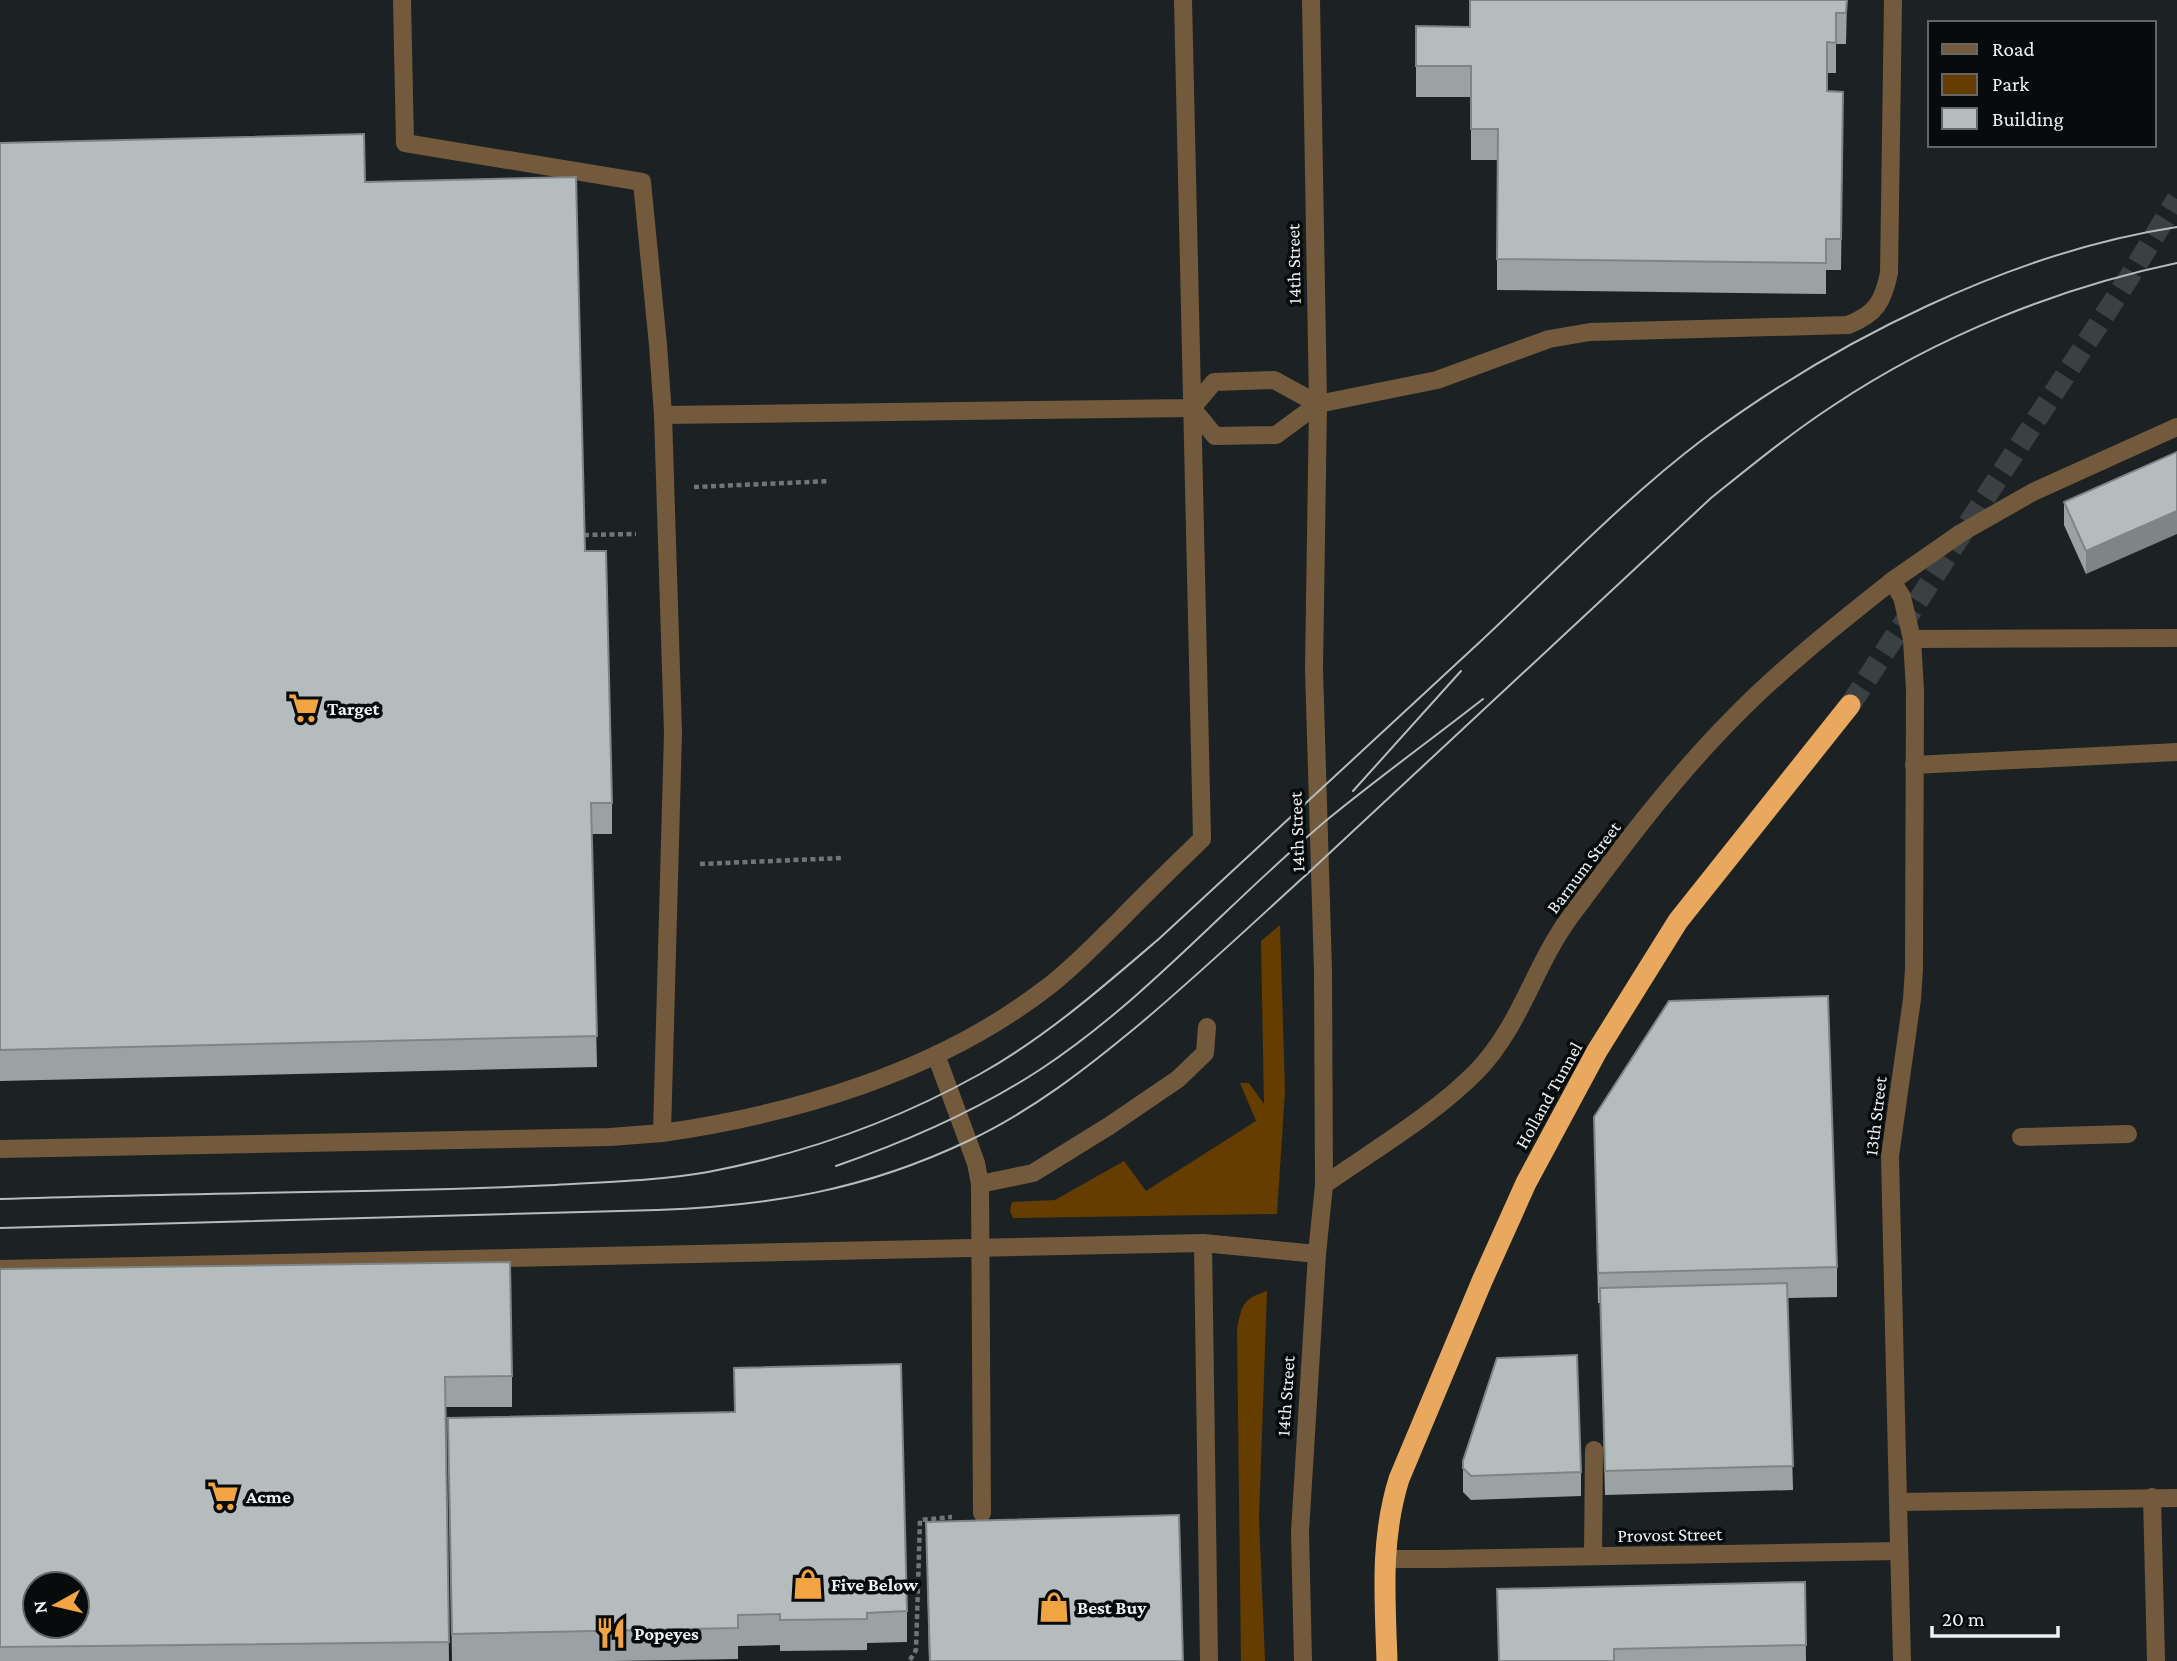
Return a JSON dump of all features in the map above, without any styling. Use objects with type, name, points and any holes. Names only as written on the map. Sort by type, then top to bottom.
[{"type":"highway","name":"Holland Tunnel","points":[[1384,1559],[1387,1526],[1399,1479],[1503,1233],[1572,1096],[1623,1007],[1678,921],[1850,705]]},
{"type":"highway","points":[[1384,1559],[1387,1661]]},
{"type":"street","points":[[402,0],[405,143],[642,181],[663,415],[673,733],[662,1133]]},
{"type":"street","points":[[0,1149],[610,1137],[704,1127],[845,1090],[936,1055],[990,1025],[1044,990],[1081,958],[1202,839],[1183,0]]},
{"type":"street","name":"14th Street","points":[[1303,1661],[1300,1532],[1317,1254],[1324,1185],[1323,971],[1314,669],[1318,404],[1311,0]]},
{"type":"street","points":[[1192,408],[1215,436],[1276,435],[1318,404],[1437,380],[1549,340],[1590,332],[1848,325],[1873,312],[1881,300],[1889,273],[1893,0]]},
{"type":"street","points":[[663,415],[1192,408],[1214,382],[1274,380],[1318,404]]},
{"type":"street","name":"Barnum Street","points":[[1324,1185],[1453,1094],[1499,1047],[1568,920],[1673,785],[1735,715],[1815,642],[1961,533],[2033,492],[2177,427]]},
{"type":"street","name":"13th Street","points":[[1892,582],[1902,597],[1912,639],[1914,765],[1914,969],[1890,1156],[1902,1661]]},
{"type":"street","points":[[1912,639],[2177,638]]},
{"type":"street","points":[[1914,765],[2177,752]]},
{"type":"street","points":[[980,1184],[1033,1173],[1178,1079],[1205,1053],[1208,1027]]},
{"type":"street","points":[[936,1055],[976,1163],[980,1184],[982,1513]]},
{"type":"street","points":[[2021,1137],[2128,1134]]},
{"type":"street","points":[[1203,1242],[1209,1661]]},
{"type":"street","points":[[0,1269],[1203,1242],[1317,1254]]},
{"type":"street","points":[[1593,1556],[1594,1450]]},
{"type":"street","points":[[2152,1497],[2156,1661]]},
{"type":"street","points":[[1898,1502],[2177,1498]]},
{"type":"street","name":"Provost Street","points":[[1384,1559],[1899,1551]]},
{"type":"path","points":[[665,488],[830,481]]},
{"type":"path","points":[[584,534],[666,533]]},
{"type":"path","points":[[671,865],[843,858]]},
{"type":"path","points":[[910,1660],[916,1650],[920,1520],[982,1513]]},
{"type":"green space","points":[[1280,925],[1285,1091],[1277,1214],[1013,1218],[1010,1211],[1012,1202],[1055,1200],[1124,1161],[1146,1191],[1256,1121],[1240,1083],[1249,1083],[1264,1104],[1261,941]]},
{"type":"green space","points":[[1267,1291],[1259,1518],[1265,1661],[1241,1661],[1237,1329],[1240,1314],[1248,1300]]},
{"type":"building","points":[[1470,0],[1847,0],[1846,13],[1836,13],[1836,43],[1827,42],[1827,91],[1843,92],[1841,239],[1826,239],[1826,263],[1497,259],[1498,129],[1471,129],[1471,66],[1416,66],[1416,26],[1470,27]]},
{"type":"building","name":"Target","points":[[364,134],[365,182],[576,177],[585,551],[606,551],[612,803],[591,803],[597,1036],[0,1050],[0,143]]},
{"type":"building","points":[[2177,452],[2177,511],[2086,551],[2064,502]]},
{"type":"building","points":[[1828,996],[1837,1267],[1598,1273],[1594,1117],[1669,1001]]},
{"type":"building","name":"Acme","points":[[510,1262],[512,1376],[445,1377],[449,1642],[0,1647],[0,1269]]},
{"type":"building","points":[[1787,1283],[1793,1466],[1605,1471],[1600,1288]]},
{"type":"building","points":[[1577,1355],[1581,1472],[1471,1476],[1463,1468],[1463,1461],[1497,1358]]},
{"type":"building","points":[[901,1364],[907,1611],[867,1613],[867,1619],[780,1620],[780,1614],[738,1615],[738,1628],[452,1634],[448,1418],[735,1412],[734,1368]]},
{"type":"building","name":"Best Buy","points":[[1179,1515],[1183,1661],[930,1661],[926,1522]]},
{"type":"building","points":[[1805,1582],[1806,1645],[1614,1649],[1614,1661],[1499,1661],[1497,1589]]},
{"type":"tunnel","points":[[1850,705],[2128,279],[2177,199]]},
{"type":"tram line","points":[[0,1199],[459,1189],[670,1177],[708,1172],[779,1156],[848,1134],[915,1107],[1004,1060],[1074,1010],[1118,974],[1482,640],[1617,512],[1673,463],[1754,403],[1867,336],[1989,279],[2115,239],[2177,227]]},
{"type":"tram line","points":[[0,1228],[699,1208],[816,1192],[892,1172],[930,1158],[992,1129],[1058,1088],[1162,1005],[1307,874],[1711,498],[1802,427],[1873,380],[1999,318],[2087,286],[2177,263]]},
{"type":"tram line","points":[[1353,791],[1461,671]]},
{"type":"tram line","points":[[836,1166],[967,1112],[1041,1069],[1080,1041],[1153,980],[1328,819],[1483,699]]},
{"type":"place","name":"Target","points":[[304,708]]},
{"type":"place","name":"Acme","points":[[223,1496]]},
{"type":"place","name":"Five Below","points":[[808,1584]]},
{"type":"place","name":"Best Buy","points":[[1054,1607]]},
{"type":"place","name":"Popeyes","points":[[611,1633]]}]
